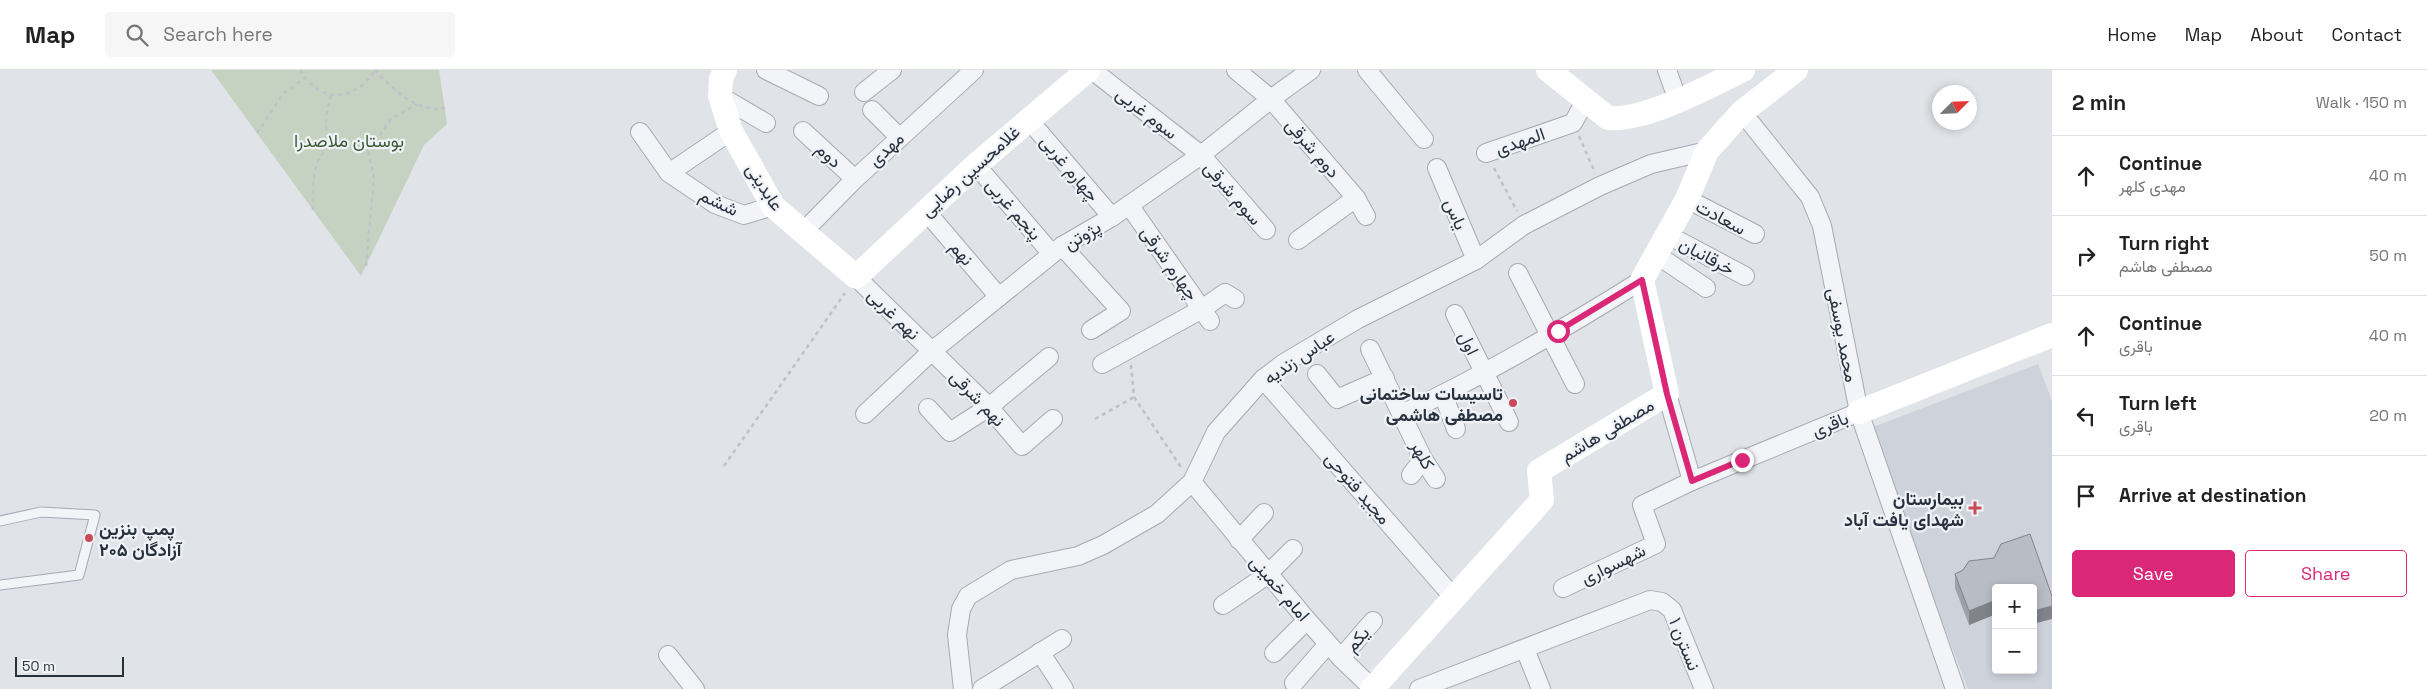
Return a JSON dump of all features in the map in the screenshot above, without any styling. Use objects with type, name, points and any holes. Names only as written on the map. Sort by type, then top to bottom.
[{"type":"street","name":"عابدینی","points":[[725,70],[721,79],[720,96],[732,131],[773,206],[802,233],[856,277]]},
{"type":"street","points":[[766,70],[819,96]]},
{"type":"street","points":[[864,92],[892,70]]},
{"type":"street","name":"غلامحسین رضایی","points":[[856,277],[925,210],[1028,119],[1088,70]]},
{"type":"street","name":"سوم غربی","points":[[1092,70],[1200,155]]},
{"type":"street","name":"دوم شرقی","points":[[1236,70],[1271,98],[1356,198],[1366,216]]},
{"type":"street","name":"پژوتن","points":[[865,414],[932,351],[1057,250],[1112,217],[1200,155],[1271,98],[1311,70]]},
{"type":"street","points":[[1367,70],[1424,139]]},
{"type":"street","points":[[1548,70],[1608,118],[1620,119],[1678,101],[1738,71]]},
{"type":"street","points":[[1667,70],[1678,101]]},
{"type":"street","points":[[1402,414],[1443,394],[1568,326],[1642,280],[1687,199],[1707,151],[1742,112],[1796,70]]},
{"type":"street","name":"مهدی","points":[[802,233],[854,179],[971,71]]},
{"type":"street","points":[[720,96],[766,123]]},
{"type":"street","points":[[1573,123],[1585,101]]},
{"type":"street","points":[[872,110],[900,137]]},
{"type":"street","name":"محمد یوسفی","points":[[1742,112],[1810,197],[1822,226],[1858,412],[1955,689]]},
{"type":"street","name":"چهارم غربی","points":[[1028,119],[1112,217]]},
{"type":"street","name":"المهدی","points":[[1486,153],[1573,123]]},
{"type":"street","points":[[669,174],[732,131]]},
{"type":"street","name":"دوم","points":[[803,131],[854,179]]},
{"type":"street","name":"ششم","points":[[640,132],[669,174],[715,204],[744,215],[773,206]]},
{"type":"street","name":"عباس زندیه","points":[[963,689],[957,634],[961,609],[968,596],[1011,570],[1078,556],[1104,545],[1157,514],[1192,482],[1216,432],[1263,379],[1284,363],[1358,319],[1476,260],[1524,225],[1600,186],[1651,164],[1707,151]]},
{"type":"street","name":"سوم شرقی","points":[[1200,155],[1266,230]]},
{"type":"street","name":"پنجم غربی","points":[[976,165],[1057,250],[1121,311],[1091,330]]},
{"type":"street","name":"یاس","points":[[1436,168],[1476,260]]},
{"type":"street","points":[[1298,240],[1356,198]]},
{"type":"street","name":"سعادت","points":[[1687,199],[1755,234]]},
{"type":"street","name":"چهارم شرقی","points":[[1129,205],[1206,315]]},
{"type":"street","name":"نهم","points":[[925,210],[999,297]]},
{"type":"street","points":[[1662,245],[1706,288]]},
{"type":"street","name":"خرقانیان","points":[[1662,245],[1745,276]]},
{"type":"street","points":[[1518,272],[1548,336],[1575,384]]},
{"type":"street","name":"نهم غربی","points":[[856,277],[932,351]]},
{"type":"street","name":"مصطفی هاشم","points":[[1373,689],[1542,500],[1539,471],[1667,394],[1642,280]]},
{"type":"street","points":[[1102,364],[1130,349],[1206,315],[1225,293],[1235,299]]},
{"type":"street","name":"اول","points":[[1455,314],[1509,422]]},
{"type":"street","name":"باقری","points":[[1692,481],[1858,412],[2052,335]]},
{"type":"street","name":"کلهر","points":[[1370,349],[1423,459],[1436,479]]},
{"type":"street","name":"نهم شرقی","points":[[932,351],[989,407],[1022,446],[1053,419]]},
{"type":"street","points":[[928,408],[950,432],[989,407],[1049,357]]},
{"type":"street","points":[[1317,374],[1336,399],[1385,378]]},
{"type":"street","name":"مجید فتوحی","points":[[1263,379],[1454,598]]},
{"type":"street","points":[[1443,394],[1456,429]]},
{"type":"street","points":[[1667,394],[1692,481]]},
{"type":"street","points":[[1411,475],[1423,459]]},
{"type":"street","name":"شهسواری","points":[[1563,588],[1656,544],[1642,505],[1692,481]]},
{"type":"street","name":"امام خمینی","points":[[1192,482],[1307,620],[1341,658],[1373,689]]},
{"type":"street","points":[[1239,540],[1264,513]]},
{"type":"street","points":[[1223,605],[1268,575],[1294,549]]},
{"type":"street","name":"نسترن ۱","points":[[1525,649],[1650,600],[1662,602],[1672,610],[1704,689]]},
{"type":"street","points":[[1274,653],[1307,620]]},
{"type":"street","name":"یکم","points":[[1341,658],[1373,621]]},
{"type":"street","points":[[982,689],[1062,639]]},
{"type":"street","points":[[1294,683],[1328,644]]},
{"type":"street","points":[[1419,689],[1525,649],[1541,689]]},
{"type":"street","points":[[1040,652],[1064,689]]},
{"type":"street","points":[[668,655],[695,689]]},
{"type":"lane","points":[[0,521],[41,512],[95,515],[79,575],[0,585]]},
{"type":"path","points":[[300,70],[304,78],[318,90],[331,95],[344,95],[357,90],[368,82],[375,70],[388,83],[417,104],[432,110],[445,108]]},
{"type":"path","points":[[257,133],[283,94],[304,78]]},
{"type":"path","points":[[331,95],[326,114],[326,134],[331,144]]},
{"type":"path","points":[[313,210],[316,169],[320,153],[331,144],[359,149],[374,142],[391,119],[417,104]]},
{"type":"path","points":[[1573,123],[1600,186]]},
{"type":"path","points":[[366,266],[374,178],[368,145]]},
{"type":"path","name":"المهدی","points":[[1486,153],[1524,225]]},
{"type":"path","points":[[724,466],[856,277]]},
{"type":"path","points":[[1130,349],[1134,397],[1192,482]]},
{"type":"path","points":[[1095,418],[1134,397]]},
{"type":"shaded area","name":"بیمارستان شهدای یافت آباد","points":[[2038,364],[2052,401],[2052,689],[1968,689],[1868,429]]},
{"type":"green space","name":"بوستان ملاصدرا","points":[[211,70],[439,70],[447,124],[424,145],[361,276]]},
{"type":"building","points":[[2030,534],[2052,596],[2052,606],[2037,610],[2037,584],[1992,584],[1992,602],[1969,611],[1955,574],[1963,570],[1969,561],[1994,558],[2001,544]]},
{"type":"place","name":"تاسیسات ساختمانی مصطفی هاشمی","points":[[1513,403]]},
{"type":"place","name":"بیمارستان شهدای یافت آباد","points":[[1975,508]]},
{"type":"place","name":"پمپ بنزین ۲۰۵ آزادگان","points":[[89,538]]},
{"type":"route","points":[[1558,331],[1642,280],[1667,394],[1692,481],[1742,460]]}]
